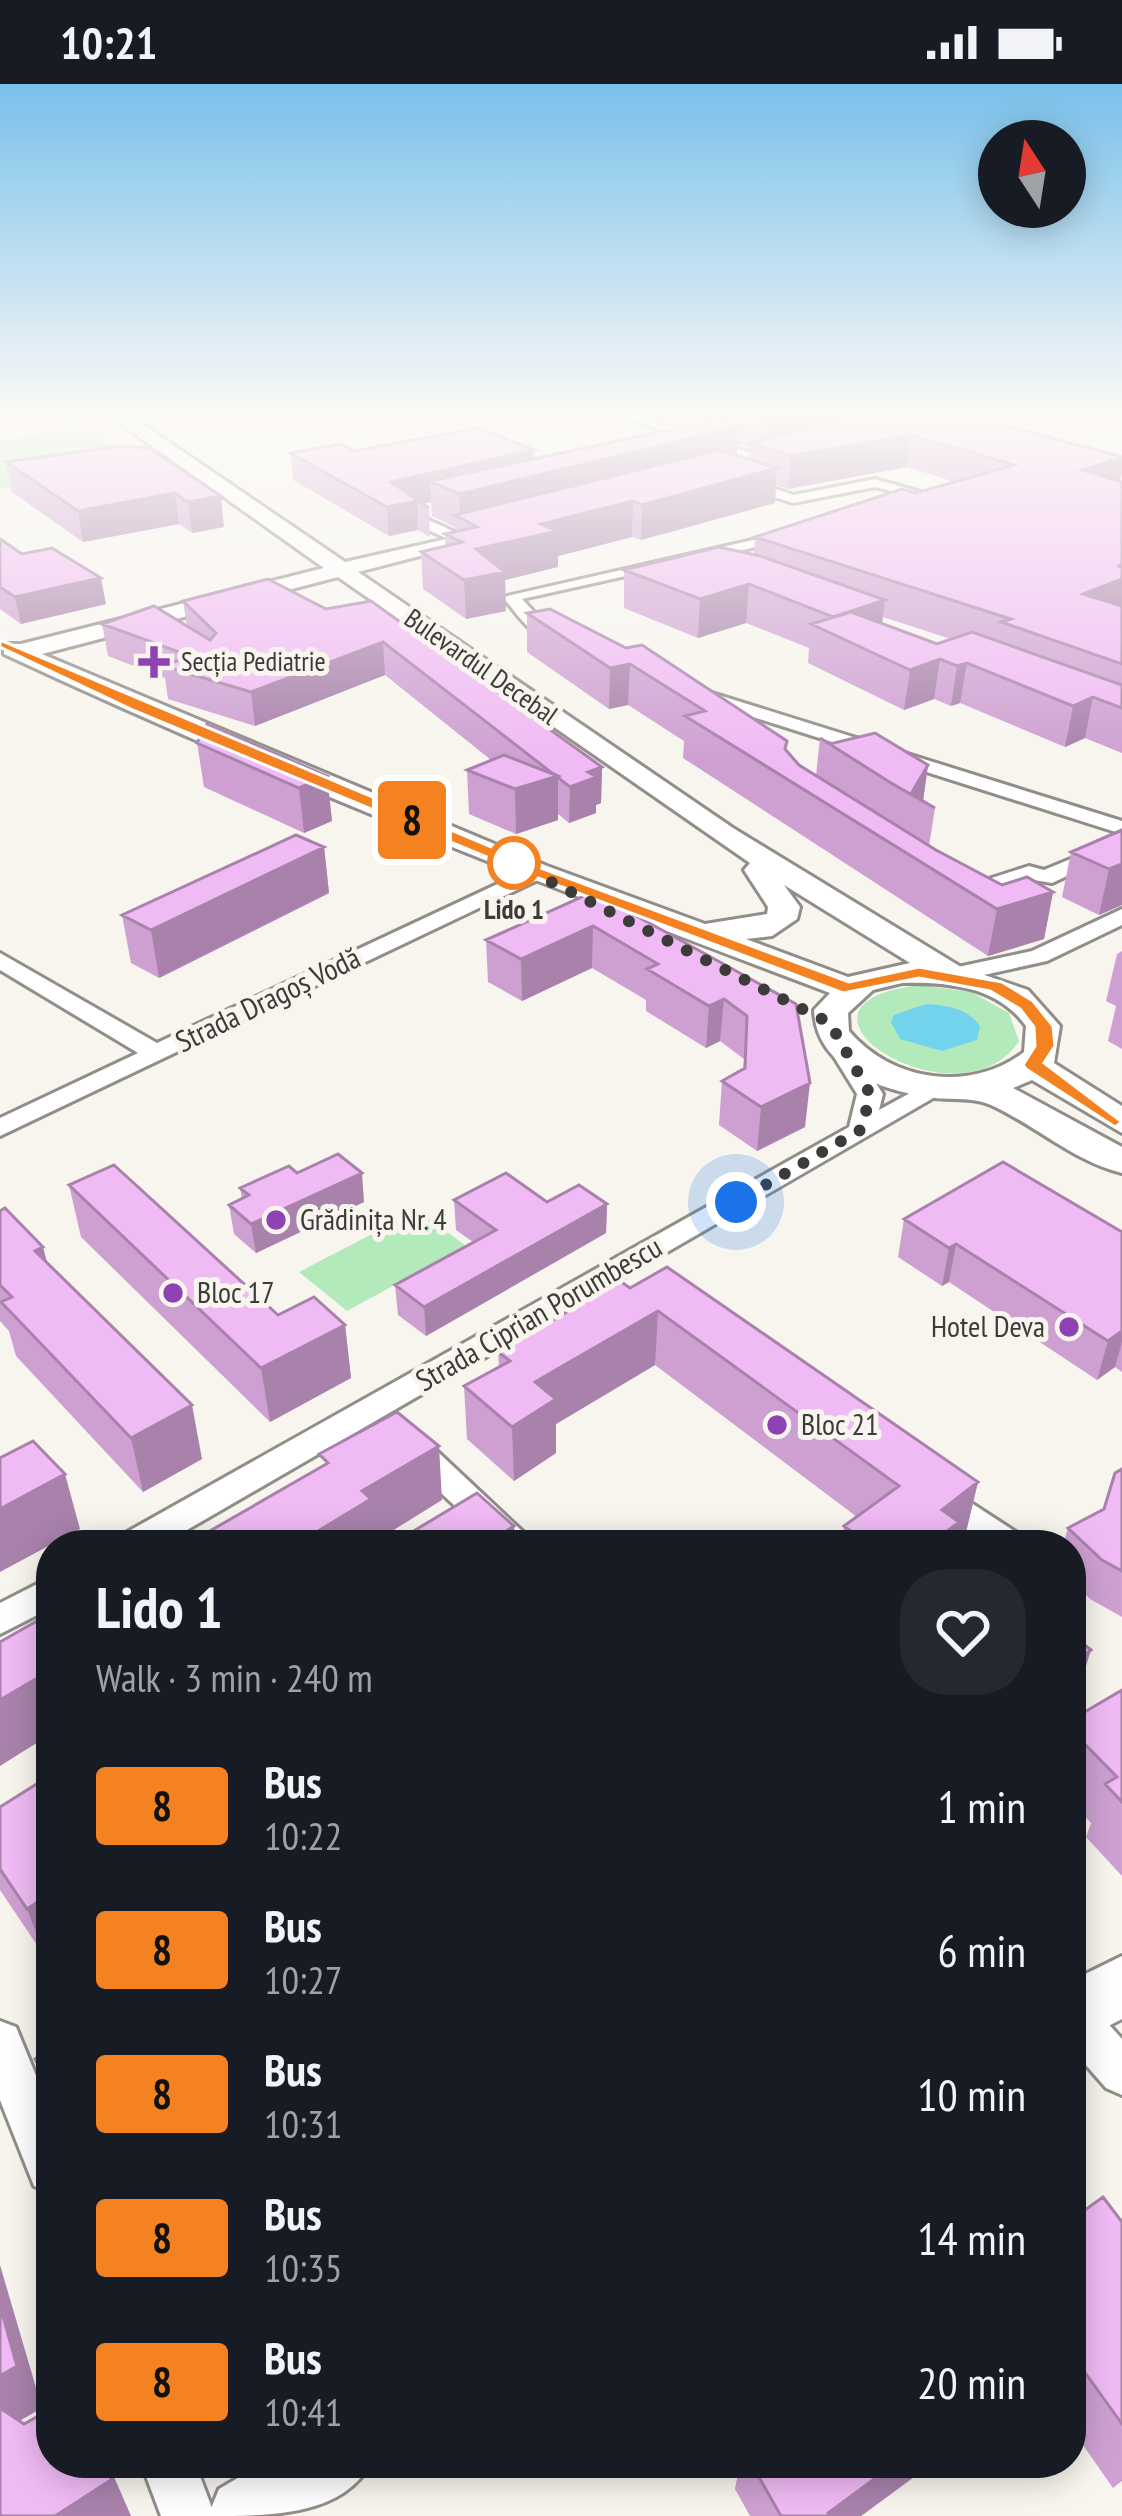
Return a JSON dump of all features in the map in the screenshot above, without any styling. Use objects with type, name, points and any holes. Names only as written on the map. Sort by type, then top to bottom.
[{"type":"street","name":"Bulevardul Decebal","points":[[288,530],[723,834],[952,975]]},
{"type":"street","points":[[441,530],[459,539]]},
{"type":"street","points":[[10,648],[494,530]]},
{"type":"street","points":[[579,651],[543,632],[512,602],[523,593],[809,532]]},
{"type":"street","points":[[252,592],[292,568],[308,544],[416,551]]},
{"type":"street","points":[[252,592],[382,597],[391,572],[416,551]]},
{"type":"street","points":[[676,560],[718,575]]},
{"type":"street","points":[[10,648],[140,708],[536,872],[850,989]]},
{"type":"street","points":[[716,722],[677,692],[1122,828]]},
{"type":"street","points":[[735,734],[775,719]]},
{"type":"street","name":"Bulevardul Decebal","points":[[723,834],[759,870],[902,973]]},
{"type":"street","points":[[939,887],[968,891],[1030,872],[1044,878],[1122,843]]},
{"type":"street","points":[[683,929],[743,932],[781,920],[784,907],[759,870]]},
{"type":"street","points":[[536,872],[815,1019],[879,1072],[1003,1097],[1122,1162]]},
{"type":"street","name":"Strada Dragoș Vodă","points":[[0,1128],[536,872]]},
{"type":"street","points":[[815,1019],[850,989],[902,973],[952,975],[1039,956],[1122,916]]},
{"type":"street","points":[[1093,931],[1122,945]]},
{"type":"street","points":[[1013,995],[1020,974],[1039,956]]},
{"type":"street","points":[[0,960],[155,1054]]},
{"type":"street","points":[[952,975],[1013,995],[1043,1026],[1045,1046],[1033,1065],[1015,1076],[955,1086]]},
{"type":"street","points":[[815,1019],[870,1094],[862,1129]]},
{"type":"street","points":[[1033,1065],[1122,1122]]},
{"type":"street","name":"Strada Ciprian Porumbescu","points":[[158,1530],[371,1409],[630,1276],[862,1129],[955,1086]]},
{"type":"street","points":[[371,1409],[504,1530]]},
{"type":"street","points":[[913,1476],[989,1530]]},
{"type":"street","points":[[0,1620],[36,1600]]},
{"type":"street","points":[[1086,2006],[1122,1985]]},
{"type":"street","points":[[1086,2032],[1122,2072]]},
{"type":"street","points":[[0,2043],[36,2131]]},
{"type":"street","points":[[174,2478],[188,2516]]},
{"type":"street","points":[[246,2516],[309,2478]]},
{"type":"green space","points":[[920,985],[971,992],[1009,1013],[1019,1041],[991,1066],[956,1073],[919,1068],[886,1054],[864,1035],[858,1015],[875,997]]},
{"type":"green space","points":[[418,1210],[466,1246],[347,1311],[299,1272]]},
{"type":"water","points":[[926,1004],[969,1015],[980,1026],[977,1040],[942,1051],[900,1039],[891,1022],[894,1015]]},
{"type":"building","points":[[775,530],[1122,530],[1122,565],[1118,566],[1122,579],[1083,594],[1122,606],[1122,664],[1001,622],[1011,619],[755,537]]},
{"type":"building","points":[[558,531],[476,549],[505,572],[464,580],[421,552],[462,542],[445,534]]},
{"type":"building","points":[[0,539],[22,554],[52,548],[101,578],[15,597],[0,587]]},
{"type":"building","points":[[719,547],[760,556],[885,600],[833,617],[749,584],[700,599],[624,570]]},
{"type":"building","points":[[268,579],[326,609],[371,601],[602,767],[588,772],[597,777],[570,787],[383,642],[251,692],[163,666],[190,656],[102,624],[154,606],[210,640],[216,633],[183,601]]},
{"type":"building","points":[[550,609],[626,648],[642,645],[787,741],[785,749],[799,765],[936,850],[1002,885],[1027,877],[1053,892],[997,909],[685,716],[705,711],[630,664],[610,668],[527,613]]},
{"type":"building","points":[[851,612],[937,644],[972,632],[1122,685],[1122,708],[1093,697],[1073,706],[967,663],[957,666],[940,659],[910,670],[811,624]]},
{"type":"building","points":[[207,724],[327,776],[299,788],[197,743]]},
{"type":"building","points":[[875,733],[928,765],[911,794],[935,808],[891,783],[820,738],[830,744]]},
{"type":"building","points":[[504,755],[558,776],[515,789],[467,770]]},
{"type":"building","points":[[1122,830],[1122,864],[1109,869],[1071,852]]},
{"type":"building","points":[[296,835],[324,847],[151,930],[122,915]]},
{"type":"building","points":[[593,892],[796,1004],[810,1083],[761,1107],[722,1081],[745,1068],[747,1016],[724,999],[709,1006],[647,969],[658,964],[593,926],[521,959],[486,940]]},
{"type":"building","points":[[338,1154],[362,1173],[251,1224],[229,1205],[249,1195],[240,1188],[289,1166],[297,1173]]},
{"type":"building","points":[[1003,1162],[1122,1232],[1122,1331],[1108,1341],[956,1244],[949,1248],[904,1219]]},
{"type":"building","points":[[114,1165],[278,1315],[314,1297],[345,1325],[261,1368],[69,1185]]},
{"type":"building","points":[[506,1173],[547,1202],[579,1185],[607,1204],[424,1307],[395,1285],[496,1230],[454,1200]]},
{"type":"building","points":[[5,1208],[43,1247],[35,1251],[192,1405],[131,1438],[1,1302],[12,1297],[0,1285],[0,1211]]},
{"type":"building","points":[[667,1267],[978,1482],[942,1510],[959,1522],[949,1530],[849,1530],[844,1526],[899,1486],[658,1311],[535,1382],[556,1399],[512,1427],[464,1386],[510,1361],[498,1352],[620,1281],[630,1288]]},
{"type":"building","points":[[397,1412],[439,1446],[362,1491],[371,1499],[320,1530],[212,1530],[328,1463],[319,1454]]},
{"type":"building","points":[[33,1441],[65,1474],[0,1509],[0,1458]]},
{"type":"building","points":[[1122,1469],[1122,1571],[1086,1545],[1086,1530],[1068,1528],[1104,1509],[1115,1473]]},
{"type":"building","points":[[477,1493],[514,1526],[508,1530],[415,1530]]},
{"type":"building","points":[[36,1622],[36,1679],[0,1700],[0,1642]]},
{"type":"building","points":[[1122,1690],[1122,1802],[1105,1784],[1117,1777],[1086,1745],[1086,1711]]},
{"type":"building","points":[[36,1784],[36,1903],[27,1909],[0,1869],[0,1807]]},
{"type":"building","points":[[1103,2197],[1122,2222],[1122,2424],[1086,2374],[1086,2209]]},
{"type":"building","points":[[0,2306],[17,2366],[0,2376]]},
{"type":"building","points":[[0,2408],[24,2424],[36,2417],[36,2478],[111,2480],[55,2516],[0,2516]]},
{"type":"building","points":[[759,2478],[876,2478],[830,2516],[781,2516]]},
{"type":"bus line","name":"8","points":[[0,644],[140,708],[536,872],[850,989],[873,979],[919,972],[995,986],[1027,1005],[1043,1026],[1045,1046],[1033,1065],[1122,1122]]},
{"type":"place","name":"Secția Pediatrie","points":[[154,662]]},
{"type":"place","name":"Lido 1","points":[[514,863]]},
{"type":"place","name":"Grădinița Nr. 4","points":[[276,1220]]},
{"type":"place","name":"Bloc 17","points":[[173,1293]]},
{"type":"place","name":"Hotel Deva","points":[[1069,1327]]},
{"type":"place","name":"Bloc 21","points":[[777,1425]]},
{"type":"route","points":[[514,863],[504,858],[830,1023],[870,1094],[868,1118],[862,1129],[736,1202]]}]
